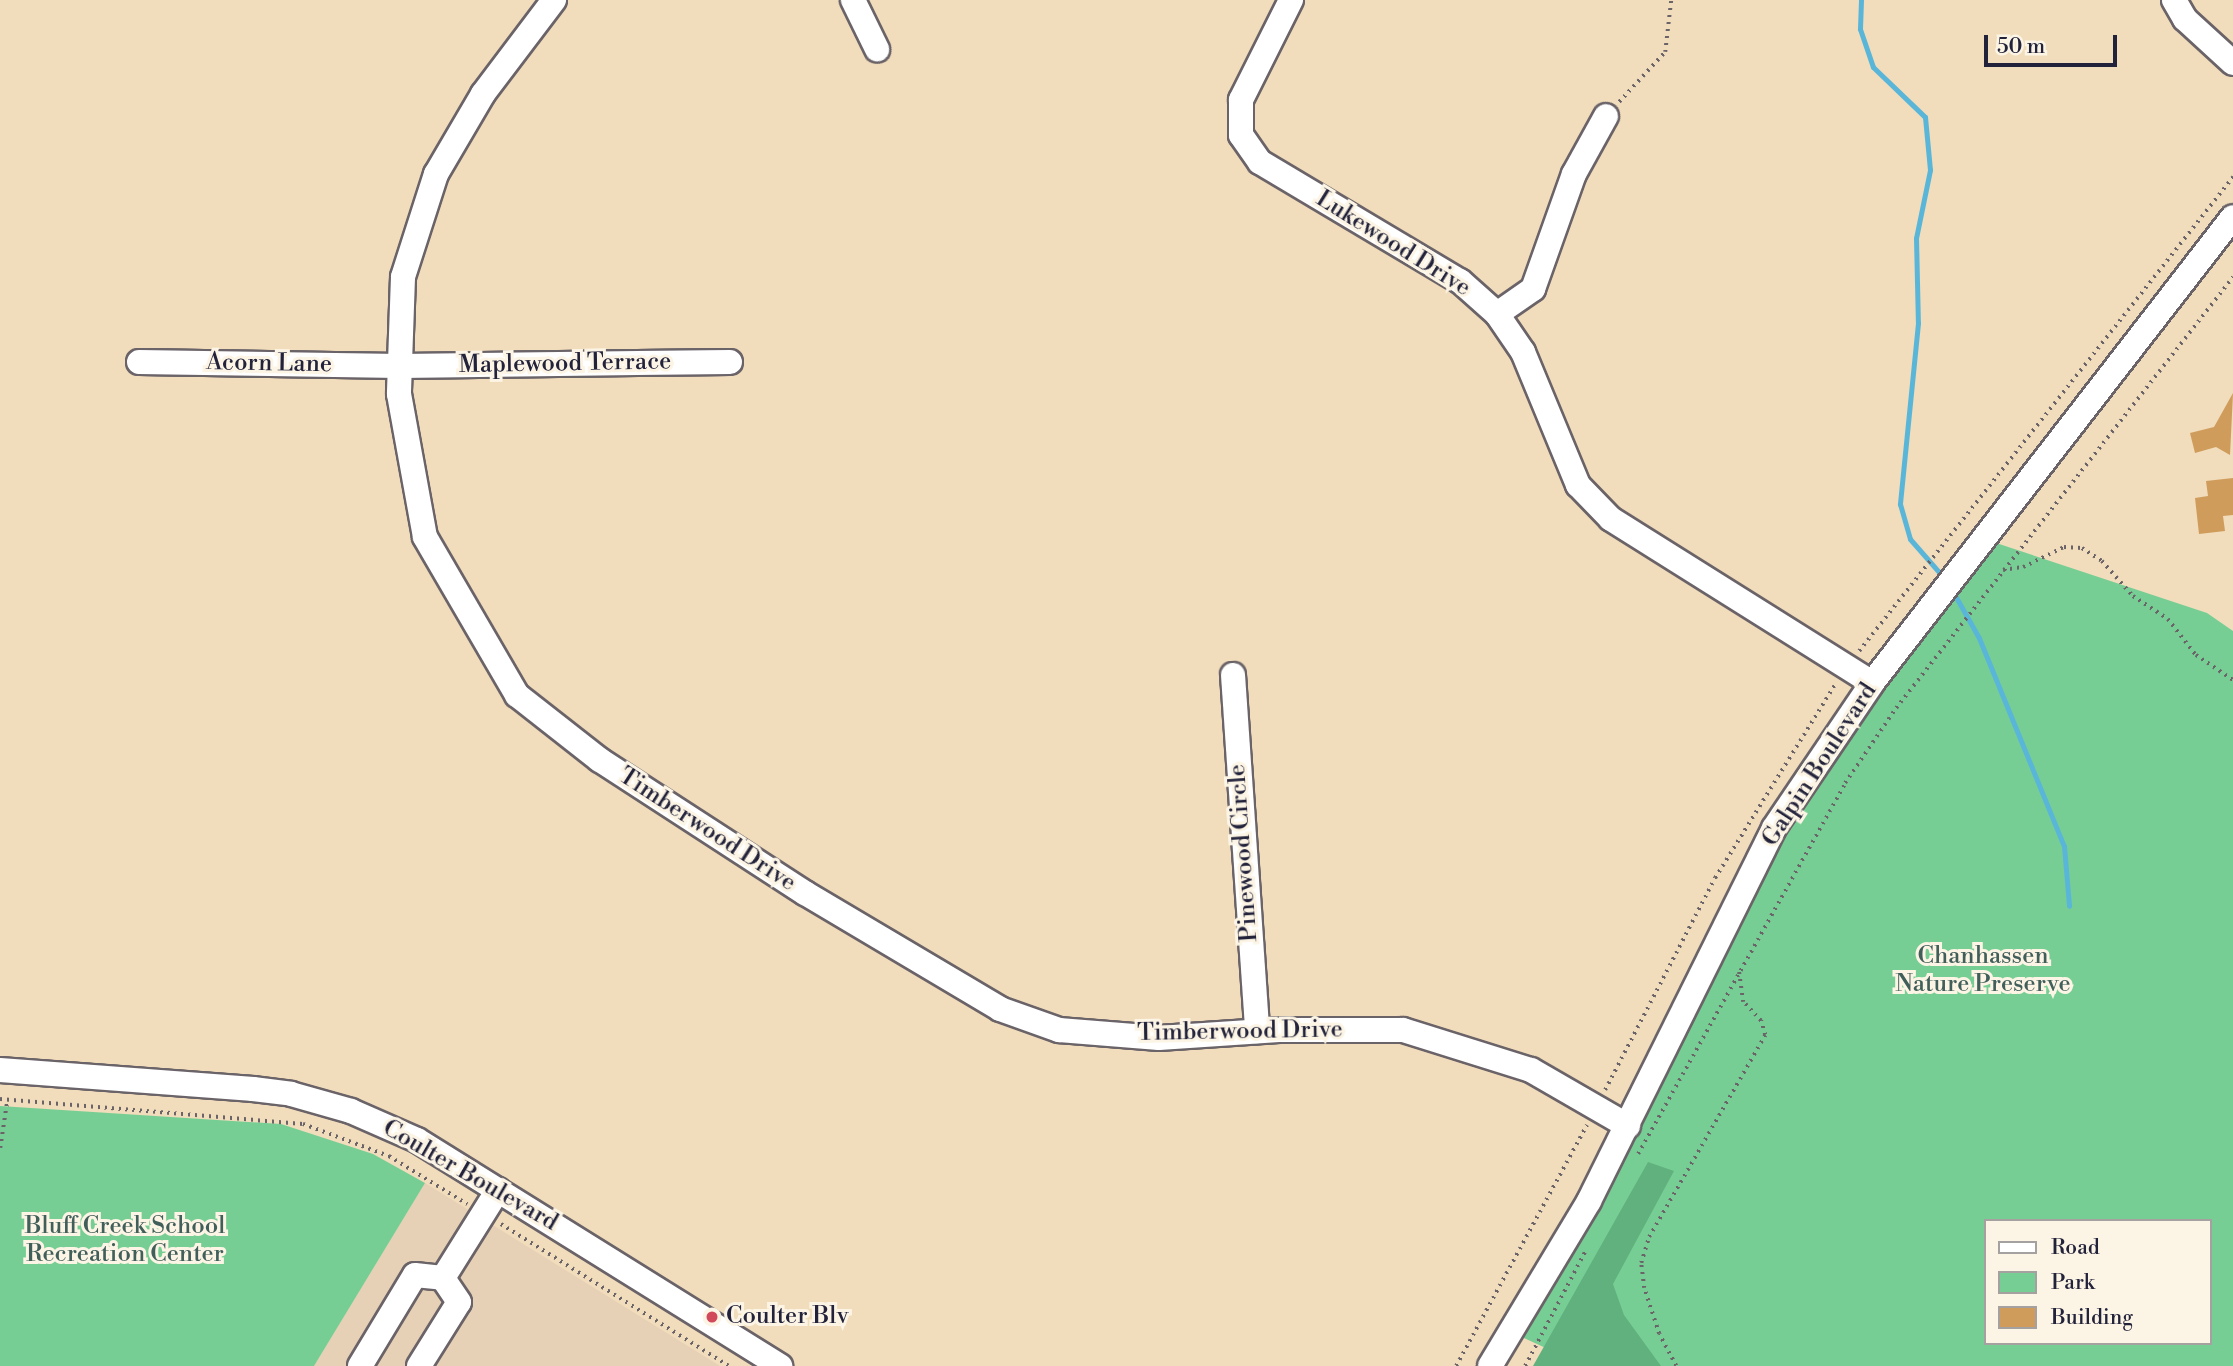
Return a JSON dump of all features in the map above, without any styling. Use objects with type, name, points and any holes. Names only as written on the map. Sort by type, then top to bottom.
[{"type":"street","name":"Timberwood Drive","points":[[554,0],[483,94],[436,174],[403,277],[399,394],[425,537],[517,695],[600,760],[805,893],[1000,1009],[1059,1030],[1159,1038],[1257,1031],[1403,1030],[1531,1070],[1628,1126]]},
{"type":"street","points":[[853,0],[877,49]]},
{"type":"street","name":"Lukewood Drive","points":[[1291,0],[1241,100],[1241,135],[1260,162],[1460,281],[1497,314],[1523,352],[1578,485],[1611,519],[1872,683]]},
{"type":"street","points":[[2174,0],[2185,19],[2233,63]]},
{"type":"street","points":[[1497,314],[1533,289],[1574,174],[1606,116]]},
{"type":"street","name":"Galpin Boulevard","points":[[1490,1366],[1589,1201],[1774,828],[1872,683],[2233,217]]},
{"type":"street","name":"Acorn Lane","points":[[139,362],[400,366]]},
{"type":"street","name":"Maplewood Terrace","points":[[400,366],[730,362]]},
{"type":"street","name":"Pinewood Circle","points":[[1233,675],[1257,1031]]},
{"type":"street","name":"Coulter Boulevard","points":[[0,1070],[291,1094],[388,1125],[498,1190],[780,1366]]},
{"type":"street","points":[[443,1278],[498,1190]]},
{"type":"street","points":[[360,1366],[415,1275],[443,1278]]},
{"type":"street","points":[[419,1366],[458,1302],[443,1278]]},
{"type":"path","points":[[1606,116],[1665,52],[1671,0]]},
{"type":"path","points":[[1635,1157],[1666,1111],[1739,972],[1844,783],[1896,708],[2233,277]]},
{"type":"path","points":[[2003,570],[2023,568],[2064,547],[2082,548],[2102,561],[2133,596],[2168,619],[2196,654],[2233,680]]},
{"type":"path","points":[[1676,1366],[1659,1334],[1644,1289],[1641,1263],[1649,1237],[1765,1035],[1761,1021],[1743,1002],[1739,972]]},
{"type":"path","points":[[0,1099],[259,1117],[303,1124],[389,1156],[729,1366]]},
{"type":"path","points":[[0,1148],[7,1101]]},
{"type":"path","points":[[1525,1366],[1592,1238]]},
{"type":"shaded area","points":[[425,1183],[720,1366],[314,1366]]},
{"type":"green space","name":"Chanhassen Nature Preserve","points":[[1981,538],[2207,613],[2233,631],[2233,1366],[1585,1366],[1511,1332],[1775,828]]},
{"type":"green space","name":"Bluff Creek School Recreation Center","points":[[0,1106],[281,1124],[373,1154],[425,1183],[314,1366],[0,1366]]},
{"type":"green space","points":[[1648,1162],[1674,1171],[1613,1284],[1624,1315],[1661,1366],[1533,1366]]},
{"type":"building","points":[[2233,393],[2230,455],[2216,447],[2195,453],[2190,433],[2214,427]]},
{"type":"building","points":[[2233,478],[2233,515],[2223,516],[2225,531],[2199,534],[2195,498],[2208,496],[2206,481]]},
{"type":"waterway","points":[[1861,0],[1860,29],[1873,67],[1925,117],[1930,170],[1916,238],[1918,323],[1900,504],[1910,539],[1945,579]]},
{"type":"waterway","points":[[1952,590],[1979,638],[2064,846],[2069,906]]},
{"type":"place","name":"Coulter Blv","points":[[712,1317]]}]
